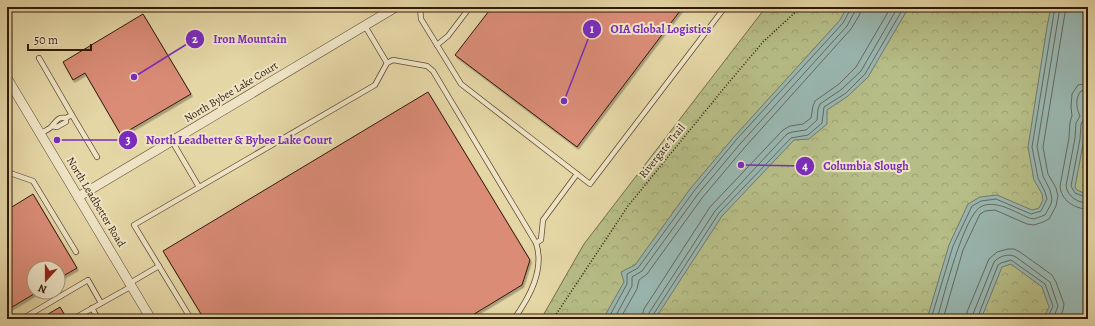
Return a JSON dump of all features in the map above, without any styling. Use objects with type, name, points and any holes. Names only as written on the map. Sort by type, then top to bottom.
[{"type":"street","name":"North Bybee Lake Court","points":[[78,197],[396,7]]},
{"type":"street","name":"North Leadbetter Road","points":[[7,78],[151,319]]},
{"type":"lane","points":[[420,7],[421,19],[461,84],[590,184],[725,7]]},
{"type":"lane","points":[[437,45],[448,36],[470,7]]},
{"type":"lane","points":[[365,26],[388,63]]},
{"type":"lane","points":[[39,58],[97,157]]},
{"type":"lane","points":[[191,319],[134,225],[375,85],[388,63],[393,60],[427,66],[433,71],[536,243],[539,258],[535,281],[526,302],[514,319]]},
{"type":"lane","points":[[40,134],[52,126],[57,128],[66,122],[66,118],[72,115]]},
{"type":"lane","points":[[172,141],[199,187]]},
{"type":"lane","points":[[7,172],[33,181],[76,252]]},
{"type":"lane","points":[[536,243],[541,240],[543,220],[577,174]]},
{"type":"lane","points":[[73,319],[159,266]]},
{"type":"lane","points":[[22,319],[88,280],[101,303]]},
{"type":"lane","points":[[92,308],[98,319]]},
{"type":"path","name":"Rivergate Trail","points":[[553,319],[633,200],[763,42],[801,7]]},
{"type":"green space","points":[[766,7],[1088,7],[1088,319],[541,319],[584,244]]},
{"type":"water","points":[[847,7],[909,7],[868,77],[848,96],[827,110],[827,124],[809,139],[794,140],[722,216],[655,319],[603,319],[624,282],[621,272],[635,265],[690,189],[733,138],[840,20]]},
{"type":"water","points":[[1051,7],[1088,7],[1086,107],[1088,111],[1088,121],[1085,125],[1084,139],[1075,187],[1077,190],[1088,195],[1088,319],[1043,319],[1049,307],[1042,287],[1011,264],[1002,267],[981,319],[927,319],[949,245],[968,204],[980,197],[997,195],[1032,210],[1039,208],[1043,200],[1042,194],[1034,180],[1028,147]]},
{"type":"building","points":[[492,7],[683,7],[577,147],[455,55]]},
{"type":"building","points":[[143,14],[191,94],[121,135],[85,73],[73,80],[63,62]]},
{"type":"building","points":[[428,92],[530,260],[522,285],[466,319],[204,319],[163,251]]},
{"type":"building","points":[[33,194],[77,268],[66,274],[66,260],[26,260],[26,299],[7,310],[7,210]]},
{"type":"building","points":[[60,307],[67,319],[40,319]]},
{"type":"place","name":"Iron Mountain","points":[[134,77]]},
{"type":"place","name":"OIA Global Logistics","points":[[564,101]]},
{"type":"place","name":"North Leadbetter & Bybee Lake Court","points":[[57,140]]},
{"type":"place","name":"Columbia Slough","points":[[741,165]]}]
